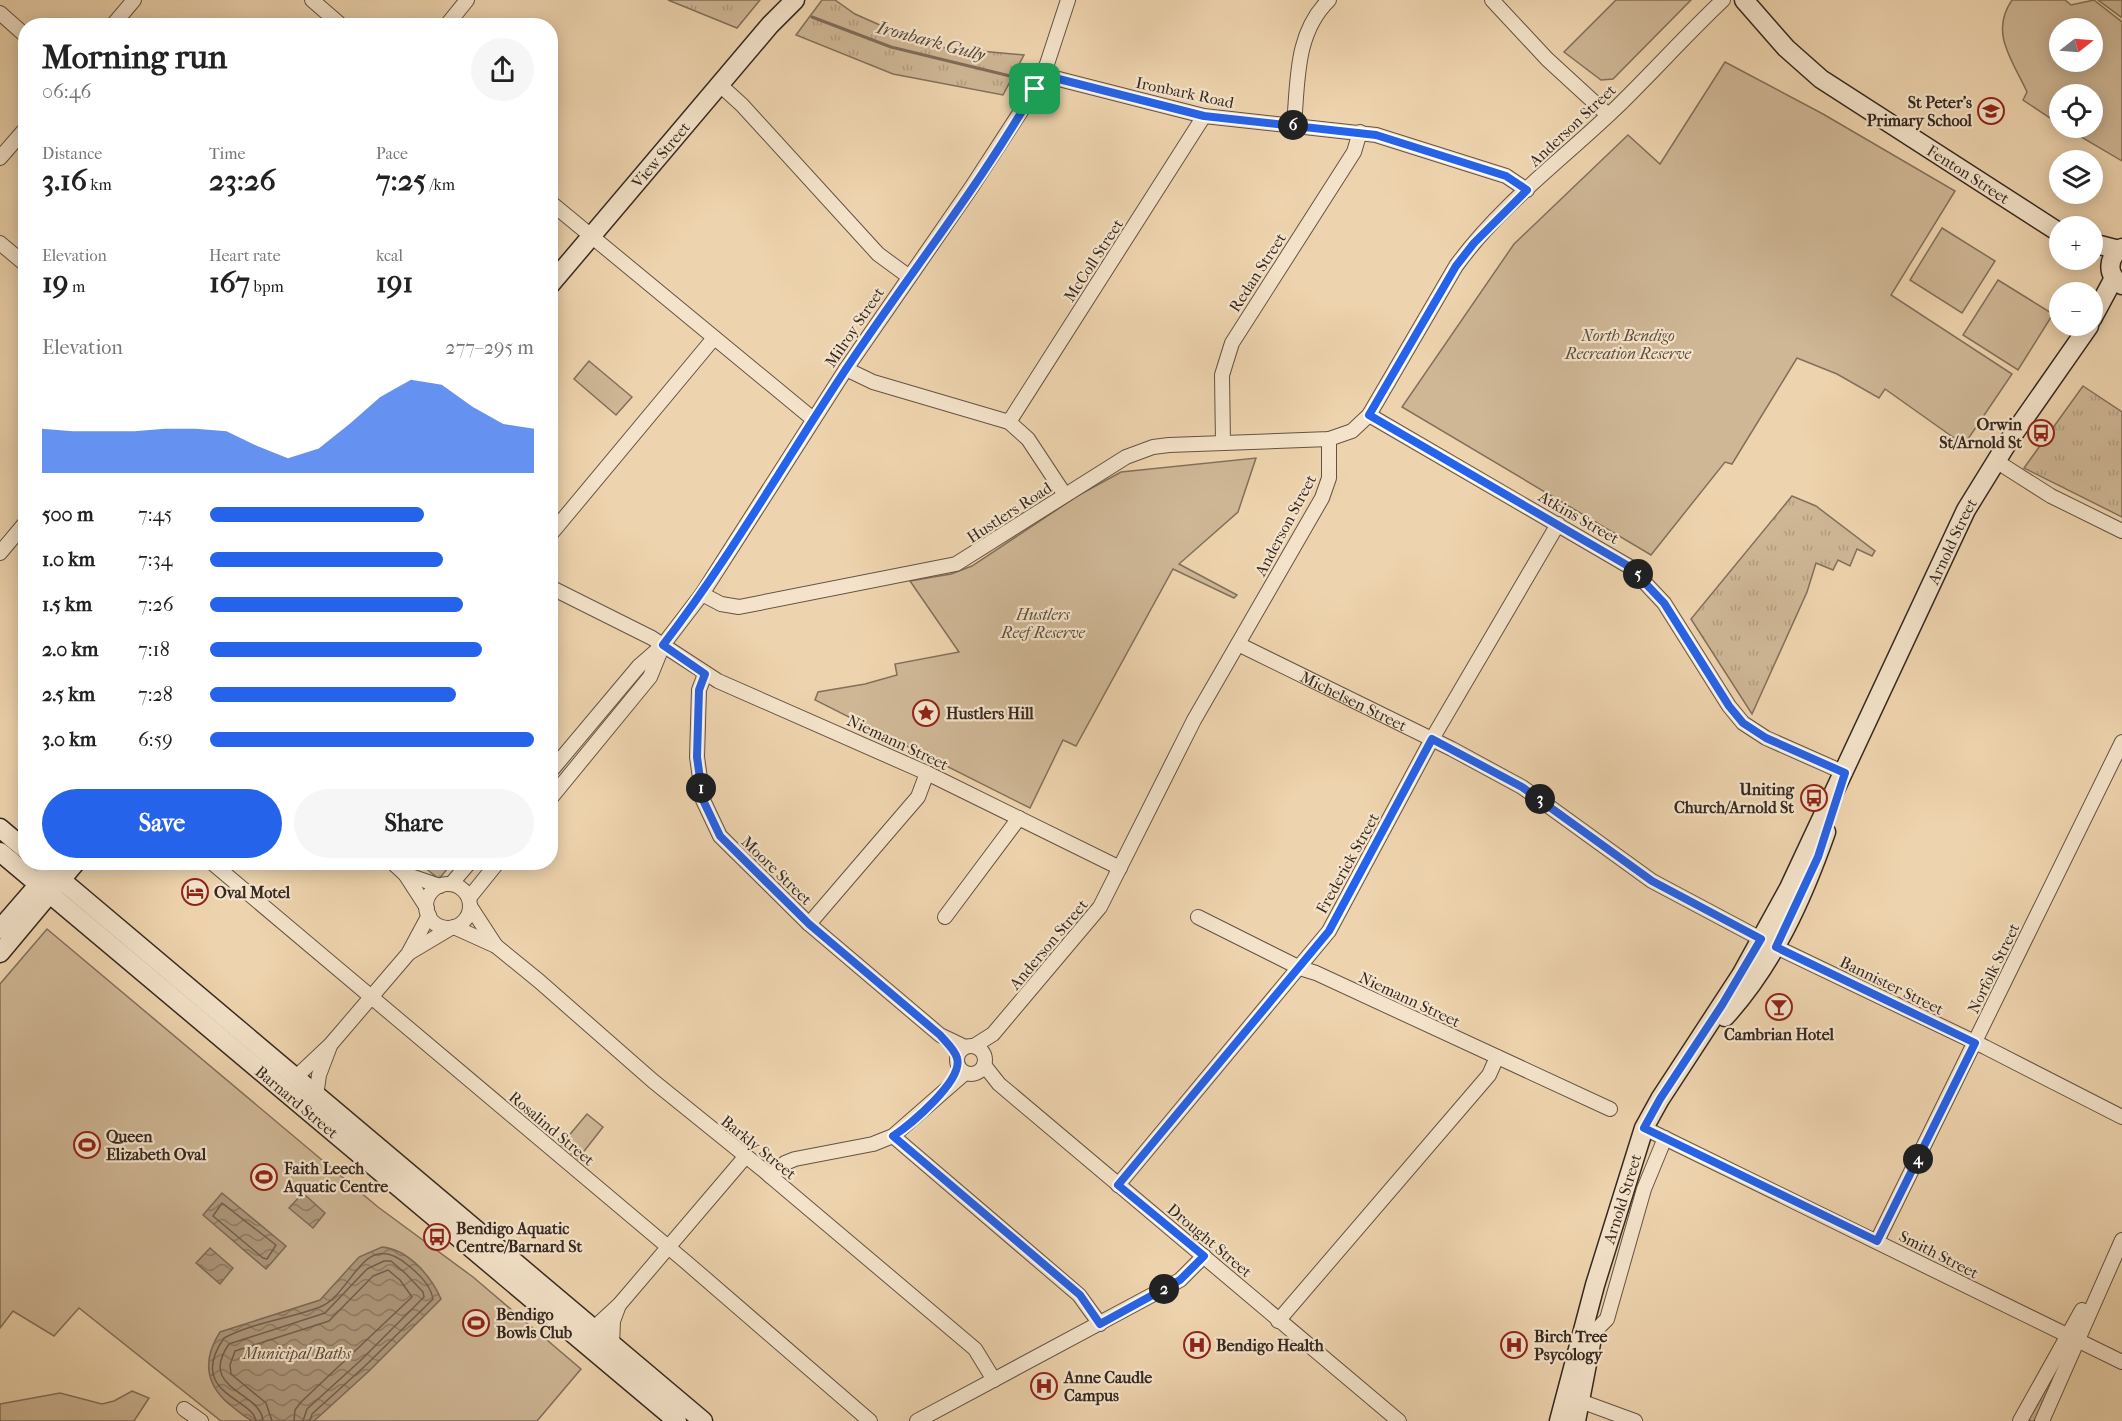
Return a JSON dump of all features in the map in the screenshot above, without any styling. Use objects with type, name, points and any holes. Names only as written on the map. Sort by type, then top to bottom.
[{"type":"main road","name":"View Street","points":[[771,25],[786,0]]},
{"type":"main road","name":"View Street","points":[[558,276],[771,25],[795,0]]},
{"type":"main road","name":"Fenton Street","points":[[1744,0],[1786,48],[1821,79],[2049,226]]},
{"type":"main road","name":"Fenton Street","points":[[1755,0],[1795,45],[1833,77],[2049,216]]},
{"type":"main road","points":[[2103,245],[2120,249]]},
{"type":"main road","name":"Arnold Street","points":[[2103,304],[2117,282],[2112,258],[2120,249]]},
{"type":"main road","points":[[2103,267],[2117,282]]},
{"type":"main road","name":"Arnold Street","points":[[1576,1421],[1573,1399],[1606,1253],[1644,1128],[1660,1099],[1769,943],[1953,536],[1996,461],[2082,336]]},
{"type":"main road","points":[[0,828],[18,843]]},
{"type":"main road","name":"Barnard Street","points":[[0,852],[18,861]]},
{"type":"main road","points":[[0,929],[50,876]]},
{"type":"main road","points":[[0,954],[50,876]]},
{"type":"main road","name":"Barnard Street","points":[[50,876],[295,1078],[612,1345],[688,1418]]},
{"type":"main road","name":"Barnard Street","points":[[50,876],[365,1159],[466,1244],[688,1418]]},
{"type":"main road","points":[[295,1078],[296,1090],[345,1132],[365,1159]]},
{"type":"main road","points":[[391,1159],[406,1178],[465,1231],[466,1244]]},
{"type":"main road","name":"Arnold Street","points":[[1559,1421],[1573,1399],[1593,1333],[1606,1253]]},
{"type":"main road","points":[[593,1329],[590,1333],[592,1340],[650,1390],[688,1418]]},
{"type":"street","points":[[119,18],[134,0]]},
{"type":"street","points":[[312,0],[333,18]]},
{"type":"street","points":[[452,18],[467,0]]},
{"type":"street","name":"Milroy Street","points":[[1056,0],[1060,22]]},
{"type":"street","name":"Milroy Street","points":[[663,645],[702,594],[846,369],[979,176],[1043,75],[1068,0]]},
{"type":"street","points":[[1294,125],[1303,43],[1311,21],[1329,0]]},
{"type":"street","points":[[1492,0],[1547,59],[1608,115]]},
{"type":"street","name":"Anderson Street","points":[[893,1136],[946,1088],[1100,908],[1185,737],[1322,498],[1329,478],[1329,439],[1352,431],[1369,415],[1456,266],[1474,243],[1608,115],[1723,0]]},
{"type":"street","points":[[0,13],[18,29]]},
{"type":"street","name":"Ironbark Road","points":[[1043,75],[1204,116],[1360,132],[1506,176],[1527,190]]},
{"type":"street","points":[[720,85],[742,105],[878,254],[909,276]]},
{"type":"street","name":"McColl Street","points":[[1009,422],[1204,116]]},
{"type":"street","name":"Redan Street","points":[[1223,443],[1222,375],[1232,343],[1354,152],[1360,132]]},
{"type":"street","points":[[0,158],[18,137]]},
{"type":"street","points":[[558,208],[813,420]]},
{"type":"street","points":[[0,243],[18,258]]},
{"type":"street","points":[[558,525],[714,338]]},
{"type":"street","points":[[846,369],[873,382],[1009,422],[1028,439],[1065,495]]},
{"type":"street","name":"Atkins Street","points":[[1369,415],[1611,555],[1645,580],[1664,603],[1729,706],[1743,723],[1766,738],[1845,773]]},
{"type":"street","name":"Hustlers Road","points":[[702,594],[724,606],[739,607],[956,564],[1140,451],[1169,445],[1329,439]]},
{"type":"street","points":[[1996,461],[2043,491],[2122,531]]},
{"type":"street","name":"Frederick Street","points":[[1118,1185],[1329,931],[1432,739],[1558,524]]},
{"type":"street","points":[[0,553],[18,532]]},
{"type":"street","name":"Niemann Street","points":[[558,591],[663,645],[705,674],[927,773],[1120,868]]},
{"type":"street","name":"Michelsen Street","points":[[1238,644],[1432,739],[1522,787],[1652,881],[1769,943]]},
{"type":"street","points":[[558,762],[639,666],[663,645]]},
{"type":"street","points":[[558,789],[650,677],[663,645]]},
{"type":"street","name":"Moore Street","points":[[705,674],[699,690],[697,757],[703,800],[711,818],[730,848],[809,924],[970,1061]]},
{"type":"street","name":"Norfolk Street","points":[[1877,1241],[2122,742]]},
{"type":"street","points":[[809,924],[918,797],[927,773]]},
{"type":"street","points":[[945,917],[1020,818]]},
{"type":"street","name":"Rosalind Street","points":[[220,870],[668,1247],[870,1421]]},
{"type":"street","points":[[401,870],[438,925],[452,927]]},
{"type":"street","points":[[295,1078],[331,1044],[408,954],[428,912],[429,895],[446,885],[462,870]]},
{"type":"street","points":[[408,954],[465,919],[470,902],[492,870]]},
{"type":"street","points":[[405,874],[462,889],[470,902]]},
{"type":"street","name":"Barkly Street","points":[[470,902],[496,946]]},
{"type":"street","name":"Niemann Street","points":[[1198,917],[1300,968],[1316,973],[1610,1109]]},
{"type":"street","name":"Barkly Street","points":[[452,927],[496,946],[726,1143],[746,1156],[975,1349],[994,1380]]},
{"type":"street","name":"Bannister Street","points":[[1769,943],[2122,1117]]},
{"type":"street","points":[[316,1096],[319,1075],[331,1044]]},
{"type":"street","points":[[1278,1321],[1489,1075],[1497,1057]]},
{"type":"street","name":"Drought Street","points":[[970,1061],[1399,1421]]},
{"type":"street","name":"Smith Street","points":[[1644,1128],[2122,1362]]},
{"type":"street","points":[[770,1176],[785,1163],[795,1159],[873,1144],[893,1136],[1080,1295],[1100,1324]]},
{"type":"street","name":"Arnold Street","points":[[1593,1333],[1607,1319],[1644,1189],[1665,1138]]},
{"type":"street","points":[[593,1329],[619,1305],[746,1156]]},
{"type":"street","points":[[2020,1421],[2072,1337],[2122,1240]]},
{"type":"street","points":[[916,1421],[1180,1280],[1204,1256]]},
{"type":"street","points":[[612,1345],[613,1321],[619,1305]]},
{"type":"street","points":[[2042,1421],[2072,1337]]},
{"type":"street","points":[[1573,1399],[1635,1421]]},
{"type":"street","points":[[184,1409],[201,1421]]},
{"type":"green space","points":[[668,0],[760,0],[737,28]]},
{"type":"green space","points":[[822,0],[835,0],[855,14],[937,47],[1024,55],[1003,95],[893,74],[796,35]]},
{"type":"green space","points":[[1616,0],[1691,0],[1613,79],[1601,80],[1564,52]]},
{"type":"green space","points":[[2012,0],[2065,0],[2071,5],[2094,0],[2122,22],[2122,161],[2083,138],[2103,138],[2103,84],[2049,84],[2049,117],[2023,100],[2027,92],[2006,47],[2003,24],[2005,12]]},
{"type":"green space","points":[[2098,0],[2122,0],[2121,17]]},
{"type":"green space","name":"North Bendigo Recreation Reserve","points":[[1725,62],[1823,114],[1955,191],[1891,295],[2012,374],[1964,445],[1885,389],[1879,398],[1837,374],[1797,358],[1732,464],[1725,462],[1651,555],[1402,407],[1514,244],[1628,135],[1660,164]]},
{"type":"green space","points":[[1942,228],[1995,261],[1962,313],[1910,280]]},
{"type":"green space","points":[[1998,280],[2049,312],[2049,320],[2018,370],[1963,335]]},
{"type":"green space","points":[[589,361],[632,397],[616,415],[574,379]]},
{"type":"green space","points":[[2083,386],[2122,412],[2122,517],[2024,468]]},
{"type":"green space","name":"Hustlers Reef Reserve","points":[[1256,458],[1238,512],[1179,564],[1237,595],[1234,598],[1173,569],[1076,746],[1063,740],[1030,808],[815,700],[818,692],[865,684],[897,675],[895,664],[959,652],[910,581],[951,574],[972,566],[1079,495],[1121,472]]},
{"type":"green space","points":[[1792,496],[1816,506],[1875,551],[1872,556],[1857,549],[1850,566],[1838,560],[1833,570],[1816,563],[1807,592],[1752,714],[1691,619]]},
{"type":"green space","points":[[428,870],[446,870],[439,879]]},
{"type":"green space","points":[[47,929],[378,1207],[473,1277],[581,1369],[537,1421],[221,1421],[79,1308],[54,1336],[13,1311],[0,1328],[0,984]]},
{"type":"green space","points":[[587,1114],[603,1127],[578,1159],[561,1145]]},
{"type":"green space","points":[[2055,1366],[2061,1369],[2036,1421],[2025,1421]]},
{"type":"green space","points":[[132,1391],[149,1398],[134,1421],[0,1421],[0,1404],[60,1393],[102,1404],[114,1401]]},
{"type":"water","points":[[222,1193],[286,1246],[266,1269],[203,1215]]},
{"type":"water","points":[[303,1193],[325,1213],[313,1228],[289,1208]]},
{"type":"water","name":"Municipal Baths","points":[[382,1247],[401,1253],[418,1265],[431,1281],[441,1299],[369,1371],[314,1421],[253,1421],[241,1414],[222,1397],[215,1389],[209,1371],[210,1352],[220,1332],[320,1300],[359,1257]]},
{"type":"water","points":[[210,1248],[233,1268],[220,1284],[196,1263]]},
{"type":"waterway","name":"Ironbark Gully","points":[[812,17],[891,47],[1010,76]]},
{"type":"place","name":"St Peter's Primary School","points":[[1991,111]]},
{"type":"place","name":"Orwin St/Arnold St","points":[[2041,433]]},
{"type":"place","name":"Hustlers Hill","points":[[926,713]]},
{"type":"place","name":"Uniting Church/Arnold St","points":[[1814,798]]},
{"type":"place","name":"Oval Motel","points":[[195,892]]},
{"type":"place","name":"Cambrian Hotel","points":[[1779,1007]]},
{"type":"place","name":"Queen Elizabeth Oval","points":[[87,1145]]},
{"type":"place","name":"Faith Leech Aquatic Centre","points":[[264,1177]]},
{"type":"place","name":"Bendigo Aquatic Centre/Barnard St","points":[[437,1237]]},
{"type":"place","name":"Bendigo Bowls Club","points":[[476,1323]]},
{"type":"place","name":"Bendigo Health","points":[[1197,1345]]},
{"type":"place","name":"Birch Tree Psycology","points":[[1514,1345]]},
{"type":"place","name":"Anne Caudle Campus","points":[[1044,1386]]},
{"type":"route","points":[[1043,75],[1192,114],[1376,135],[1506,176],[1527,190],[1474,243],[1456,266],[1369,415],[1630,567],[1645,580],[1664,603],[1729,706],[1743,723],[1766,738],[1845,773],[1818,857],[1776,947],[1975,1043],[1877,1241],[1644,1128],[1660,1099],[1741,975],[1761,939],[1652,881],[1522,787],[1432,739],[1329,931],[1118,1185],[1204,1256],[1180,1280],[1100,1324],[1080,1295],[893,1136],[913,1121],[946,1088],[958,1065],[957,1057],[940,1035],[809,924],[720,836],[703,800],[697,757],[699,690],[705,674],[663,645],[702,594],[846,369],[938,233],[972,188],[1035,89],[1043,75]]}]
